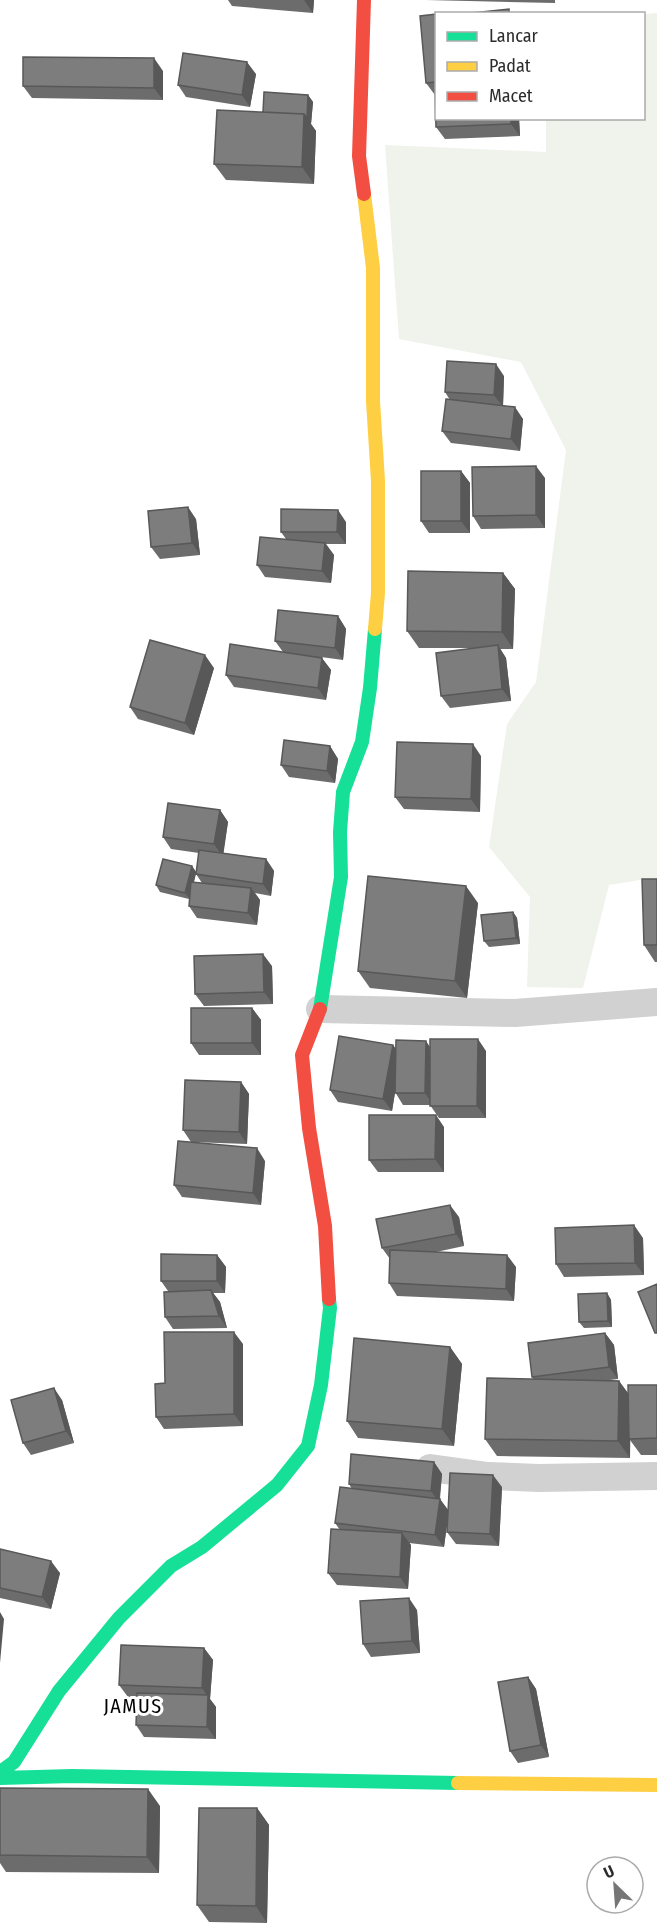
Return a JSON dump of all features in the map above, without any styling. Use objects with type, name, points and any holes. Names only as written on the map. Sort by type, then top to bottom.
[{"type":"street","points":[[0,1772],[14,1762],[59,1691],[119,1618],[171,1566],[202,1547],[276,1485],[308,1446],[321,1385],[330,1308],[325,1226],[309,1128],[302,1055],[320,1009],[326,983],[341,877],[340,832],[343,792],[362,742],[378,593],[378,482],[373,401],[373,268],[359,156],[364,0]]},
{"type":"street","points":[[320,1009],[515,1013],[657,1002]]},
{"type":"street","points":[[430,1468],[488,1476],[539,1478],[657,1476]]},
{"type":"street","points":[[0,1778],[72,1776],[394,1783],[657,1785]]},
{"type":"shaded area","points":[[657,13],[657,880],[646,879],[609,885],[583,988],[527,987],[530,897],[489,847],[507,724],[536,682],[566,450],[521,362],[399,339],[385,145],[546,152],[546,120],[645,120],[645,14]]},
{"type":"building","points":[[509,9],[509,12],[481,12]]},
{"type":"building","points":[[435,14],[435,82],[426,83],[420,16]]},
{"type":"building","points":[[183,53],[247,62],[242,95],[178,85]]},
{"type":"building","points":[[23,57],[154,58],[154,88],[23,86]]},
{"type":"building","points":[[264,92],[308,95],[307,118],[304,114],[263,112]]},
{"type":"building","points":[[217,110],[304,114],[302,167],[214,164]]},
{"type":"building","points":[[436,120],[511,120],[511,124],[436,127]]},
{"type":"building","points":[[447,361],[496,364],[494,395],[445,392]]},
{"type":"building","points":[[446,399],[515,407],[511,439],[442,431]]},
{"type":"building","points":[[536,466],[536,515],[473,516],[472,467]]},
{"type":"building","points":[[421,471],[461,471],[461,521],[421,521]]},
{"type":"building","points":[[188,507],[192,543],[151,547],[148,511]]},
{"type":"building","points":[[281,509],[338,510],[337,532],[281,532]]},
{"type":"building","points":[[260,537],[325,543],[322,571],[257,565]]},
{"type":"building","points":[[408,571],[503,573],[502,632],[407,631]]},
{"type":"building","points":[[278,610],[338,616],[335,648],[275,641]]},
{"type":"building","points":[[150,640],[205,655],[185,723],[130,707]]},
{"type":"building","points":[[230,644],[322,658],[318,688],[226,675]]},
{"type":"building","points":[[498,645],[502,689],[441,696],[436,653]]},
{"type":"building","points":[[284,740],[330,746],[327,771],[281,765]]},
{"type":"building","points":[[397,742],[473,744],[471,799],[395,797]]},
{"type":"building","points":[[168,803],[220,810],[214,844],[163,837]]},
{"type":"building","points":[[199,850],[266,859],[263,884],[196,874]]},
{"type":"building","points":[[163,859],[192,866],[185,893],[156,885]]},
{"type":"building","points":[[368,876],[466,886],[455,981],[358,971]]},
{"type":"building","points":[[642,879],[657,879],[657,945],[644,945]]},
{"type":"building","points":[[191,882],[251,888],[248,913],[189,906]]},
{"type":"building","points":[[513,912],[516,938],[484,941],[481,915]]},
{"type":"building","points":[[263,954],[264,992],[195,994],[194,956]]},
{"type":"building","points":[[191,1008],[252,1008],[252,1043],[191,1043]]},
{"type":"building","points":[[339,1036],[393,1045],[383,1099],[330,1090]]},
{"type":"building","points":[[430,1039],[478,1039],[477,1106],[430,1106]]},
{"type":"building","points":[[396,1040],[426,1041],[425,1093],[395,1093]]},
{"type":"building","points":[[185,1080],[241,1082],[239,1132],[183,1130]]},
{"type":"building","points":[[369,1115],[436,1115],[435,1159],[369,1160]]},
{"type":"building","points":[[178,1141],[257,1148],[253,1193],[174,1185]]},
{"type":"building","points":[[450,1205],[456,1234],[382,1248],[376,1219]]},
{"type":"building","points":[[634,1225],[635,1263],[556,1264],[555,1228]]},
{"type":"building","points":[[390,1250],[507,1255],[506,1289],[389,1283]]},
{"type":"building","points":[[161,1254],[217,1255],[217,1281],[161,1281]]},
{"type":"building","points":[[657,1284],[657,1333],[655,1333],[638,1292]]},
{"type":"building","points":[[211,1290],[219,1316],[165,1317],[164,1292]]},
{"type":"building","points":[[607,1293],[608,1321],[579,1322],[578,1294]]},
{"type":"building","points":[[164,1332],[234,1332],[234,1414],[156,1417],[155,1384],[165,1383]]},
{"type":"building","points":[[605,1333],[609,1367],[532,1377],[528,1343]]},
{"type":"building","points":[[354,1338],[450,1347],[442,1429],[347,1421]]},
{"type":"building","points":[[487,1378],[619,1381],[618,1441],[485,1439]]},
{"type":"building","points":[[628,1385],[657,1385],[657,1438],[629,1439]]},
{"type":"building","points":[[54,1388],[66,1431],[23,1443],[11,1400]]},
{"type":"building","points":[[351,1454],[434,1462],[431,1491],[349,1484]]},
{"type":"building","points":[[450,1473],[493,1475],[490,1534],[447,1532]]},
{"type":"building","points":[[340,1487],[440,1499],[435,1535],[335,1523]]},
{"type":"building","points":[[331,1529],[402,1533],[400,1577],[328,1573]]},
{"type":"building","points":[[0,1549],[51,1561],[42,1597],[0,1588]]},
{"type":"building","points":[[409,1598],[412,1641],[363,1644],[360,1601]]},
{"type":"building","points":[[121,1645],[204,1648],[202,1688],[119,1685]]},
{"type":"building","points":[[528,1677],[541,1745],[510,1751],[498,1682]]},
{"type":"building","points":[[137,1693],[208,1695],[207,1727],[136,1725]]},
{"type":"building","points":[[0,1788],[148,1789],[147,1857],[0,1855]]},
{"type":"building","points":[[199,1808],[257,1808],[256,1906],[197,1905]]},
{"type":"traffic: fast","points":[[320,1009],[341,877],[340,832],[343,792],[362,742],[375,629]]},
{"type":"traffic: fast","points":[[0,1772],[14,1762],[59,1691],[119,1618],[171,1566],[202,1547],[277,1485],[308,1446],[321,1385],[330,1308],[329,1299]]},
{"type":"traffic: fast","points":[[0,1778],[72,1776],[458,1783]]},
{"type":"traffic: slow","points":[[364,194],[373,268],[373,401],[378,481],[378,593],[375,629]]},
{"type":"traffic: slow","points":[[458,1783],[657,1785]]},
{"type":"traffic: jam","points":[[364,0],[359,156],[364,194]]},
{"type":"traffic: jam","points":[[320,1009],[302,1055],[309,1128],[325,1226],[329,1299]]},
{"type":"district","name":"JAMUS","points":[[133,1706]]}]
